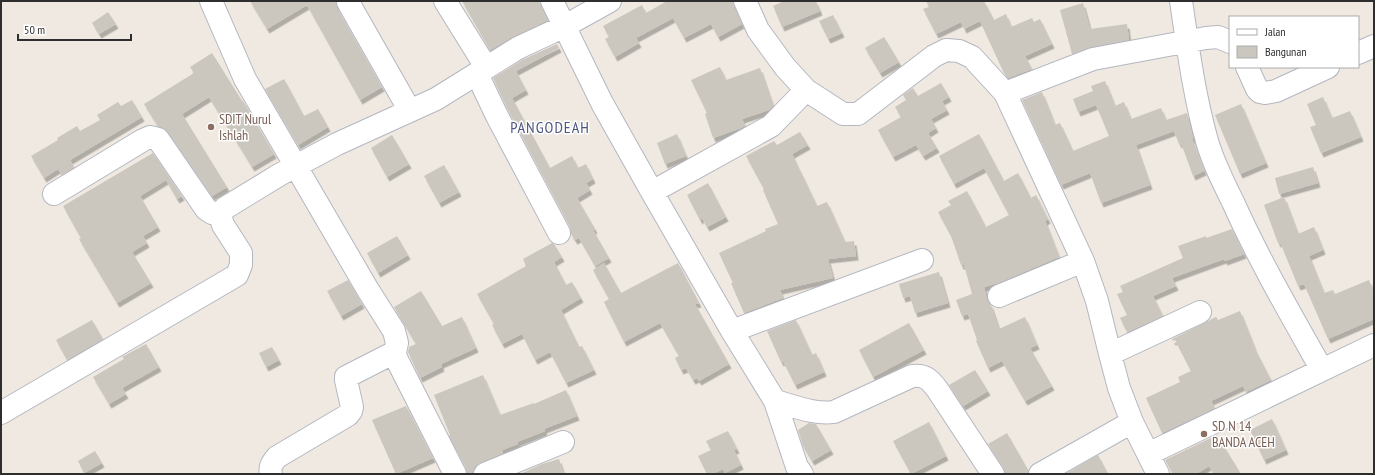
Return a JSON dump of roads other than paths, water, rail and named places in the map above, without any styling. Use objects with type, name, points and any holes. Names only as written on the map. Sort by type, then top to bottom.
[{"type":"street","points":[[211,1],[245,79],[368,290],[394,331],[397,343],[395,352],[396,358],[456,474]]},
{"type":"street","points":[[446,1],[482,70],[497,116],[559,233]]},
{"type":"street","points":[[552,1],[602,103],[732,331],[775,401],[797,467],[802,474]]},
{"type":"street","points":[[220,215],[225,208],[279,175],[337,144],[436,99],[518,48],[565,26],[610,1]]},
{"type":"street","points":[[745,1],[758,30],[785,67],[806,90],[843,114],[858,114],[934,56],[946,50],[959,51],[972,57],[1005,93],[1083,261],[1097,301],[1120,388],[1132,422],[1158,474]]},
{"type":"street","points":[[1181,1],[1193,81],[1207,141],[1222,179],[1241,219],[1322,370]]},
{"type":"street","points":[[348,2],[410,111]]},
{"type":"street","points":[[1005,93],[1093,59],[1218,37],[1229,42]]},
{"type":"street","points":[[1359,53],[1374,46]]},
{"type":"street","points":[[1247,68],[1257,89],[1260,92],[1265,93],[1276,91],[1326,68]]},
{"type":"street","points":[[652,192],[771,126],[806,90]]},
{"type":"street","points":[[54,194],[150,137],[158,139],[206,209],[212,213],[220,215]]},
{"type":"street","points":[[1,413],[237,274],[242,265],[241,253],[223,225],[220,215]]},
{"type":"street","points":[[732,331],[922,260]]},
{"type":"street","points":[[999,296],[1083,261]]},
{"type":"street","points":[[1110,354],[1200,312]]},
{"type":"street","points":[[1148,454],[1374,345]]},
{"type":"street","points":[[271,474],[271,464],[276,457],[348,415],[352,407],[346,377],[395,352]]},
{"type":"street","points":[[775,401],[818,412],[834,412],[912,376],[918,375],[926,377],[937,389],[993,474]]},
{"type":"street","points":[[1040,474],[1132,422]]},
{"type":"street","points":[[485,474],[563,442]]},
{"type":"place","name":"SDIT Nurul Ishlah","points":[[211,127]]},
{"type":"place","name":"SD N 14 BANDA ACEH","points":[[1204,434]]},
{"type":"district","name":"PANGODEAH","points":[[550,127]]}]
